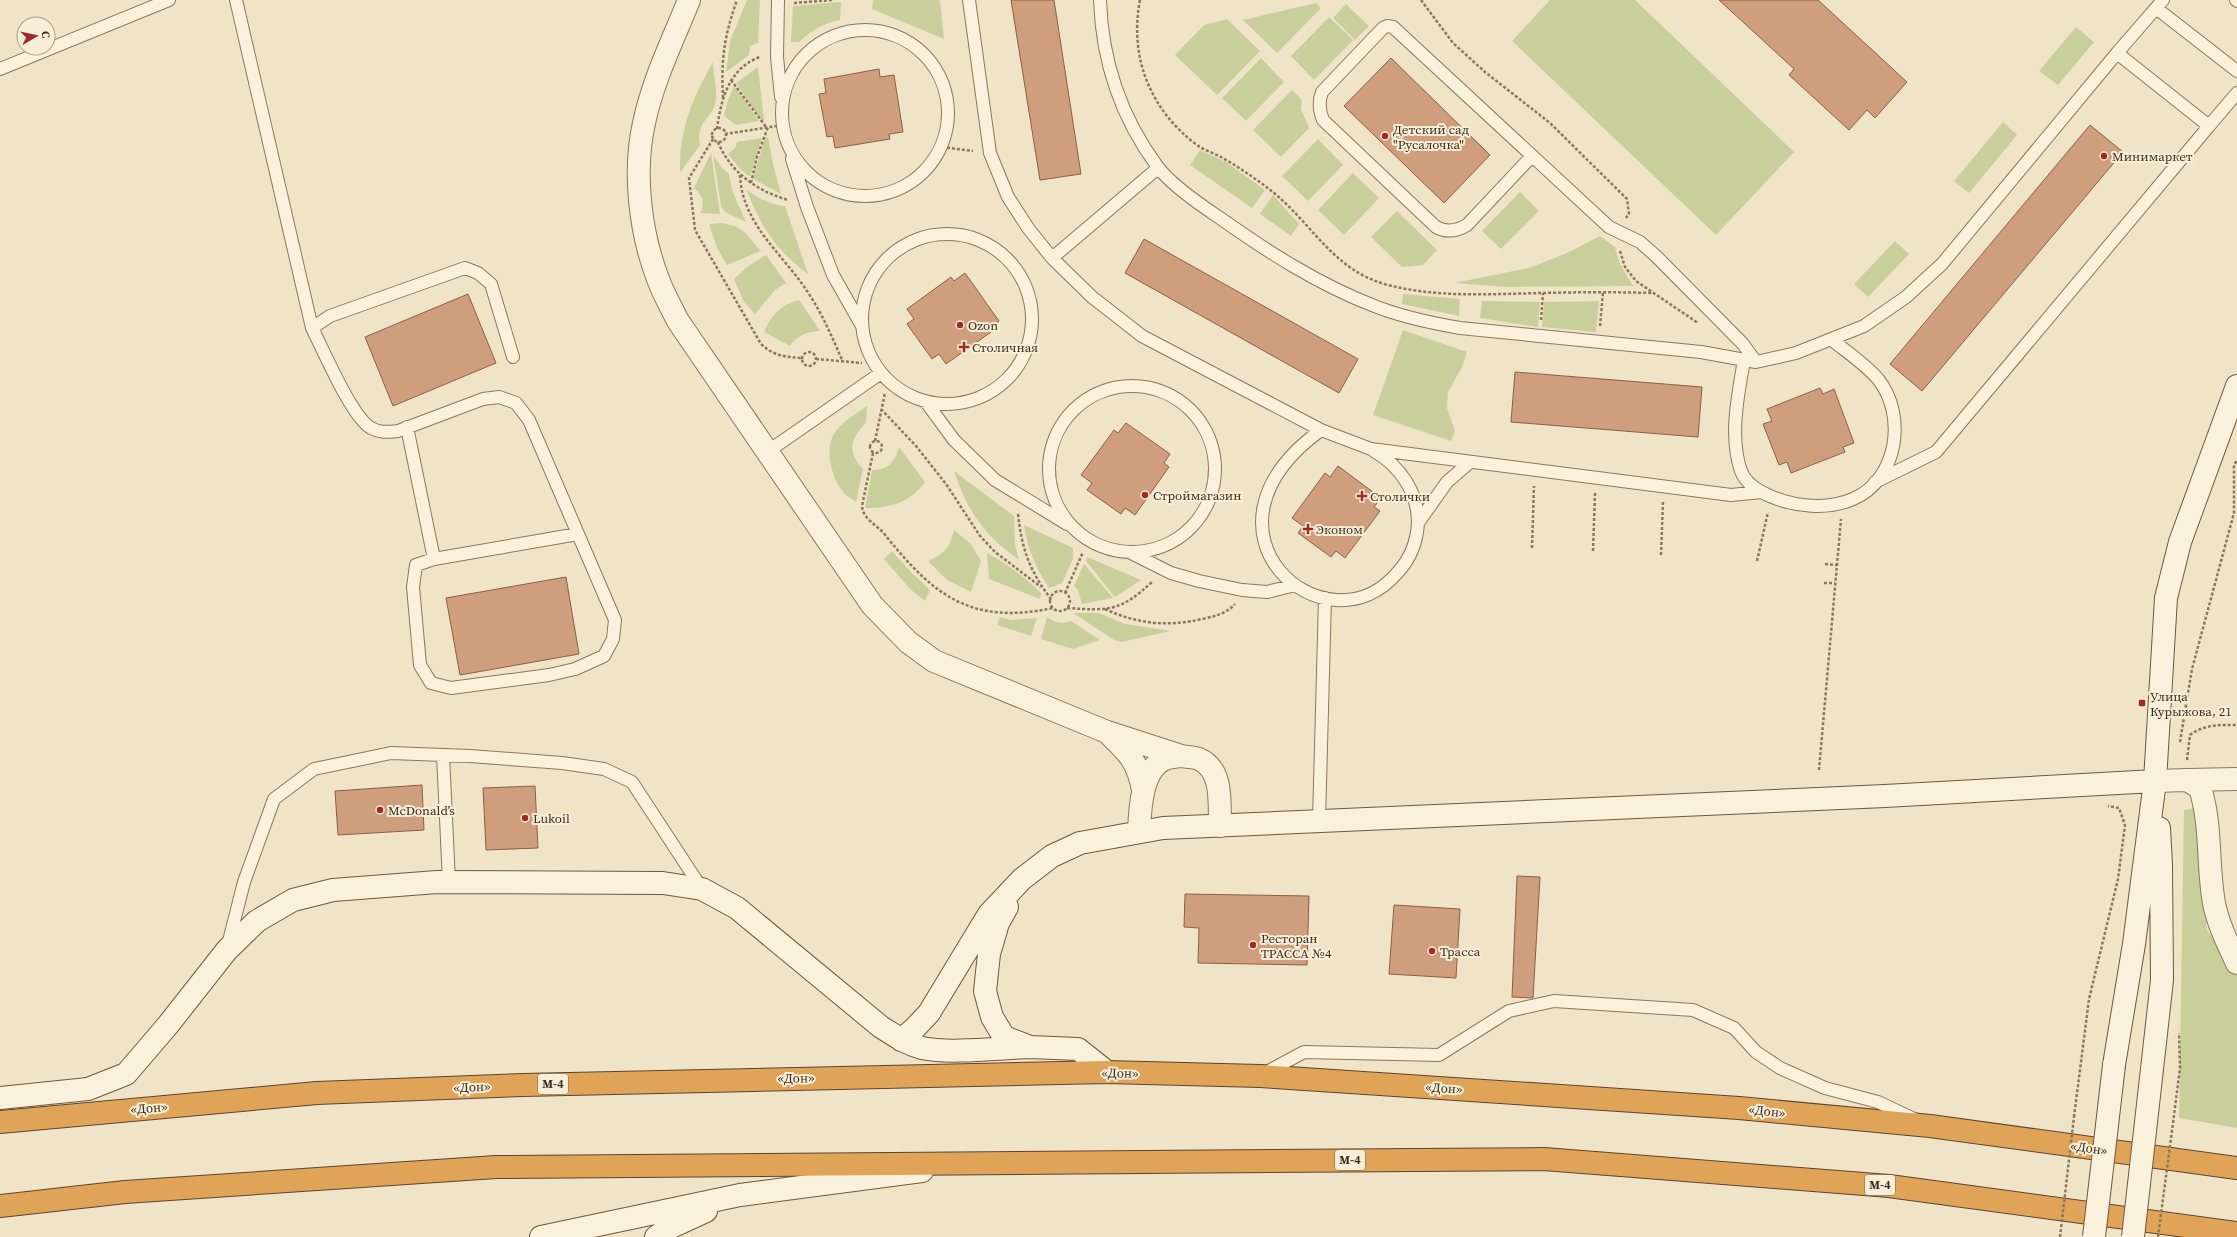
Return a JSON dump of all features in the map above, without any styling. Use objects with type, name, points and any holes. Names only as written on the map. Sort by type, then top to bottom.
[{"type":"highway","name":"«Дон»","points":[[0,1122],[317,1092],[524,1085],[1107,1072],[1260,1076],[1739,1108],[1930,1126],[2237,1168]]},
{"type":"highway","name":"М-4","points":[[0,1206],[125,1192],[496,1166],[1544,1160],[1889,1186],[2237,1233]]},
{"type":"street","points":[[689,0],[659,73],[644,123],[639,166],[642,212],[648,246],[658,279],[678,321],[872,605],[908,642],[934,661],[1107,732],[1181,756],[1200,759],[1214,771],[1219,790],[1220,826]]},
{"type":"street","points":[[2094,1237],[2114,1065],[2134,944],[2155,781],[2166,598],[2180,542],[2237,386]]},
{"type":"street","points":[[1107,732],[1132,756],[1140,772],[1143,790],[1139,831]]},
{"type":"street","points":[[1143,790],[1151,772],[1162,760],[1181,756]]},
{"type":"street","points":[[901,1040],[929,1013],[989,914],[1022,879],[1052,856],[1080,843],[1139,831],[1163,828],[1877,797],[2155,781],[2237,779]]},
{"type":"street","points":[[2187,780],[2200,788],[2205,804],[2214,903],[2224,937],[2237,963]]},
{"type":"street","points":[[2133,1237],[2162,980],[2161,865],[2155,781]]},
{"type":"street","points":[[1022,879],[998,923],[989,954],[985,991],[992,1017],[1004,1037],[1030,1047]]},
{"type":"street","points":[[0,1098],[88,1089],[126,1074],[168,1025],[227,950],[257,920],[293,900],[333,890],[449,882],[663,883],[702,889],[737,908],[881,1027],[901,1040],[922,1048],[944,1050],[1030,1047],[1078,1049],[1107,1072]]},
{"type":"street","points":[[541,1237],[740,1195],[991,1162]]},
{"type":"street","points":[[656,1237],[669,1228],[740,1195]]},
{"type":"lane","points":[[0,69],[169,0]]},
{"type":"lane","points":[[236,0],[312,328],[356,413],[370,428],[384,433],[407,427],[483,400],[499,397],[516,403],[530,420],[615,620],[614,639],[604,656],[575,669],[549,675],[451,688],[431,683],[420,665],[413,587],[416,565],[434,559],[578,534]]},
{"type":"lane","points":[[969,0],[990,153],[1008,197],[1028,228],[1052,258],[1092,297],[1142,336],[1321,430],[1371,449],[1384,457],[1405,479],[1412,493],[1418,523]]},
{"type":"lane","points":[[1100,0],[1110,73],[1130,126],[1158,168],[1197,203],[1252,241],[1321,281],[1373,306],[1422,321],[1460,328],[1598,343],[1701,352],[1750,361],[1796,353],[1832,340],[1864,326],[1906,297],[1942,264],[2117,53],[2160,4],[2237,71]]},
{"type":"lane","points":[[777,2],[777,57],[782,108],[782,125],[786,141],[807,207],[833,275],[862,328]]},
{"type":"lane","points":[[1532,156],[1467,225],[1459,230],[1441,230],[1436,227],[1323,120],[1319,105],[1320,98],[1322,92],[1383,28],[1390,26],[1532,156],[1609,227],[1618,230],[1640,242],[1656,256],[1742,344],[1750,361],[1739,390],[1736,447],[1742,472],[1749,484],[1767,494],[1791,503],[1806,506],[1842,503],[1854,499],[1875,482],[1936,452],[2237,93]]},
{"type":"lane","points":[[782,108],[784,92],[790,77],[798,63],[810,51],[837,34],[870,30],[886,32],[915,46],[927,57],[937,70],[944,85],[948,101],[949,118],[942,147],[932,163],[921,175],[908,185],[893,192],[861,197],[844,194],[815,180],[793,156],[786,141]]},
{"type":"lane","points":[[2117,53],[2209,126]]},
{"type":"lane","points":[[1052,258],[1158,168]]},
{"type":"lane","points":[[955,234],[985,243],[1010,261],[1027,289],[1031,305],[1032,321],[1025,354],[1017,368],[993,391],[977,399],[961,403],[943,404],[926,402],[910,396],[895,387],[881,373],[873,361],[866,345],[862,328],[862,310],[872,277],[882,263],[895,251],[924,236],[955,234]]},
{"type":"lane","points":[[312,328],[330,316],[465,268],[478,273],[491,284],[513,357]]},
{"type":"lane","points":[[1832,340],[1870,370],[1886,392],[1891,404],[1895,430],[1894,444],[1890,458],[1875,482]]},
{"type":"lane","points":[[767,452],[881,373]]},
{"type":"lane","points":[[926,402],[954,440],[995,480],[1072,527],[1084,537],[1098,545],[1114,550],[1130,552],[1162,546],[1189,529],[1200,517],[1213,487],[1213,455],[1209,439],[1191,412],[1165,393],[1133,386],[1112,389],[1087,399],[1064,422],[1051,451],[1050,484],[1060,509],[1072,527]]},
{"type":"lane","points":[[407,427],[434,559]]},
{"type":"lane","points":[[1321,430],[1301,444],[1275,476],[1263,504],[1262,527],[1266,549],[1283,575],[1308,593],[1325,598],[1353,598],[1368,594],[1394,578],[1411,553],[1418,523],[1448,482],[1469,463]]},
{"type":"lane","points":[[1371,449],[1535,472],[1731,495],[1767,494]]},
{"type":"lane","points":[[1130,552],[1171,572],[1199,581],[1235,589],[1267,592],[1295,585]]},
{"type":"lane","points":[[1319,821],[1325,598]]},
{"type":"lane","points":[[227,950],[244,882],[274,799],[314,769],[391,752],[562,763],[604,769],[632,782],[702,889]]},
{"type":"lane","points":[[443,755],[449,882]]},
{"type":"lane","points":[[1260,1076],[1304,1052],[1439,1055],[1509,1011],[1554,1001],[1692,1010],[1734,1028],[1756,1052],[1780,1068],[1825,1088],[1878,1102],[1930,1126]]},
{"type":"path","points":[[723,98],[722,69],[726,32],[737,0]]},
{"type":"path","points":[[777,2],[832,0]]},
{"type":"path","points":[[1140,0],[1136,40],[1142,66],[1155,99],[1174,125],[1198,146],[1243,170],[1275,194],[1310,228],[1326,248],[1346,266],[1364,277],[1412,290],[1483,295],[1603,292],[1653,293]]},
{"type":"path","points":[[1421,0],[1453,43],[1485,72],[1550,123],[1627,199],[1629,214],[1618,230],[1620,250],[1626,267],[1636,281],[1701,324]]},
{"type":"path","points":[[766,55],[749,61],[731,79],[723,98],[717,129],[712,134],[713,139],[690,178],[695,230],[761,344],[769,352],[779,356],[802,358]]},
{"type":"path","points":[[731,79],[767,127]]},
{"type":"path","points":[[725,134],[782,125]]},
{"type":"path","points":[[751,183],[757,156],[767,127]]},
{"type":"path","points":[[717,129],[722,129],[725,134],[724,140],[718,142]]},
{"type":"path","points":[[713,139],[718,142],[724,156],[740,174],[751,183],[776,197],[791,201]]},
{"type":"path","points":[[942,147],[978,151]]},
{"type":"path","points":[[740,174],[740,186],[747,209],[762,236],[807,290],[823,317],[843,362]]},
{"type":"path","points":[[1598,343],[1603,292]]},
{"type":"path","points":[[1540,336],[1543,293]]},
{"type":"path","points":[[810,351],[814,353],[816,359],[813,365],[808,366],[804,364],[802,358],[805,352],[810,351]]},
{"type":"path","points":[[816,359],[862,363]]},
{"type":"path","points":[[884,393],[875,441],[870,446],[873,452],[862,506],[863,512],[883,533],[912,568],[934,588],[958,602],[985,611],[1013,614],[1053,608],[1063,611],[1067,608],[1105,609],[1117,607],[1134,598],[1153,580]]},
{"type":"path","points":[[881,409],[916,446],[946,484],[980,536],[995,552],[1041,586]]},
{"type":"path","points":[[873,452],[880,452],[882,449],[879,442],[875,441]]},
{"type":"path","points":[[2192,669],[2234,513],[2234,465],[2237,460]]},
{"type":"path","points":[[1532,548],[1535,472]]},
{"type":"path","points":[[1593,551],[1596,479]]},
{"type":"path","points":[[1661,555],[1664,487]]},
{"type":"path","points":[[1757,561],[1767,494]]},
{"type":"path","points":[[1819,770],[1842,503]]},
{"type":"path","points":[[2234,513],[2237,509]]},
{"type":"path","points":[[1018,514],[1023,550],[1041,586],[1051,599],[1053,608]]},
{"type":"path","points":[[1065,593],[1083,552]]},
{"type":"path","points":[[1825,564],[1836,565]]},
{"type":"path","points":[[1824,583],[1835,584]]},
{"type":"path","points":[[1051,599],[1058,592],[1065,593],[1070,599],[1067,608]]},
{"type":"path","points":[[1105,609],[1120,616],[1143,622],[1164,624],[1216,616],[1230,610],[1237,602]]},
{"type":"path","points":[[2187,780],[2186,752],[2190,735],[2199,728],[2213,725],[2237,725]]},
{"type":"path","points":[[2060,1237],[2082,1045],[2090,999],[2118,879],[2125,825],[2118,808],[2105,806]]},
{"type":"path","points":[[2158,1237],[2180,1068]]},
{"type":"green space","points":[[747,0],[760,0],[758,43],[750,46],[749,55],[726,72],[730,41]]},
{"type":"green space","points":[[873,0],[940,0],[944,39],[872,9]]},
{"type":"green space","points":[[1550,0],[1635,0],[1794,152],[1716,235],[1512,41]]},
{"type":"green space","points":[[841,2],[840,20],[828,23],[818,28],[799,42],[791,42],[793,6]]},
{"type":"green space","points":[[1316,3],[1321,8],[1277,53],[1243,20]]},
{"type":"green space","points":[[1346,4],[1369,26],[1355,40],[1333,18]]},
{"type":"green space","points":[[1329,17],[1353,40],[1314,80],[1291,56]]},
{"type":"green space","points":[[1227,19],[1260,51],[1217,95],[1175,55],[1204,25]]},
{"type":"green space","points":[[2076,27],[2094,42],[2058,85],[2039,71]]},
{"type":"green space","points":[[1261,58],[1284,82],[1246,121],[1222,98]]},
{"type":"green space","points":[[713,62],[716,88],[715,104],[713,110],[700,129],[700,145],[680,173],[680,157],[684,128],[693,102]]},
{"type":"green space","points":[[758,67],[764,120],[762,121],[736,83]]},
{"type":"green space","points":[[734,86],[759,121],[736,125],[724,116],[728,100]]},
{"type":"green space","points":[[1292,90],[1302,100],[1301,109],[1309,128],[1281,157],[1253,130]]},
{"type":"green space","points":[[2003,122],[2017,135],[1969,193],[1954,181]]},
{"type":"green space","points":[[768,137],[781,194],[753,179],[765,138]]},
{"type":"green space","points":[[762,138],[750,177],[740,169],[728,154],[735,148],[737,142]]},
{"type":"green space","points":[[1318,139],[1343,165],[1308,201],[1282,176]]},
{"type":"green space","points":[[1200,150],[1226,162],[1265,190],[1252,208],[1190,165]]},
{"type":"green space","points":[[711,153],[720,214],[700,213],[703,203],[699,193],[694,188]]},
{"type":"green space","points":[[713,155],[722,168],[729,174],[732,190],[746,222],[725,212],[721,206]]},
{"type":"green space","points":[[1353,173],[1379,198],[1344,235],[1318,210]]},
{"type":"green space","points":[[746,189],[764,200],[785,206],[808,274],[786,256],[770,236],[757,215]]},
{"type":"green space","points":[[1520,192],[1539,211],[1501,249],[1482,231]]},
{"type":"green space","points":[[1273,195],[1299,224],[1291,236],[1260,214]]},
{"type":"green space","points":[[1397,211],[1437,250],[1423,265],[1402,267],[1371,237]]},
{"type":"green space","points":[[722,223],[741,229],[761,251],[727,265],[717,248],[709,224]]},
{"type":"green space","points":[[1600,236],[1615,247],[1619,262],[1633,286],[1507,287],[1454,283],[1529,268],[1567,253]]},
{"type":"green space","points":[[1895,241],[1909,254],[1868,297],[1854,284]]},
{"type":"green space","points":[[766,255],[786,283],[775,290],[755,314],[744,302],[734,279],[747,267]]},
{"type":"green space","points":[[1403,294],[1460,299],[1459,316],[1402,304]]},
{"type":"green space","points":[[799,300],[820,331],[803,335],[796,339],[790,346],[764,332],[773,316],[781,308]]},
{"type":"green space","points":[[1482,301],[1540,302],[1538,327],[1480,318]]},
{"type":"green space","points":[[1599,301],[1596,332],[1542,327],[1544,302]]},
{"type":"green space","points":[[1403,330],[1467,352],[1462,367],[1448,392],[1447,408],[1455,431],[1451,441],[1373,415]]},
{"type":"green space","points":[[867,406],[866,423],[857,434],[852,445],[854,457],[863,469],[856,502],[844,493],[836,480],[831,464],[830,448],[831,440],[837,430],[849,418]]},
{"type":"green space","points":[[899,447],[925,482],[913,495],[899,503],[883,507],[865,508],[872,470],[887,467],[893,461]]},
{"type":"green space","points":[[954,471],[1014,516],[1015,544],[1019,560],[996,541],[978,521],[965,498]]},
{"type":"green space","points":[[1024,525],[1073,548],[1073,559],[1062,583],[1049,588],[1033,558],[1027,542]]},
{"type":"green space","points":[[954,530],[971,544],[981,561],[971,592],[947,580],[928,561],[946,550]]},
{"type":"green space","points":[[892,551],[930,590],[925,601],[910,589],[884,559]]},
{"type":"green space","points":[[987,553],[1009,566],[1029,582],[1041,593],[1040,599],[989,579]]},
{"type":"green space","points":[[1087,557],[1141,580],[1115,597],[1086,561]]},
{"type":"green space","points":[[1084,564],[1113,598],[1082,604],[1078,590],[1074,586]]},
{"type":"green space","points":[[1073,613],[1099,613],[1125,624],[1171,631],[1122,642],[1114,640]]},
{"type":"green space","points":[[1000,617],[1011,620],[1037,618],[1031,636],[997,625]]},
{"type":"green space","points":[[1047,617],[1053,621],[1059,622],[1071,621],[1100,640],[1073,649],[1041,639]]},
{"type":"green space","points":[[2196,808],[2207,930],[2237,971],[2237,1128],[2179,1118],[2184,810]]},
{"type":"building","points":[[1011,0],[1054,0],[1081,174],[1040,180]]},
{"type":"building","points":[[1719,0],[1818,0],[1907,82],[1875,118],[1867,110],[1849,130],[1789,75],[1794,69]]},
{"type":"building","points":[[1391,58],[1490,155],[1444,203],[1344,106]]},
{"type":"building","points":[[879,69],[880,77],[894,75],[903,132],[889,134],[890,139],[835,148],[833,136],[827,137],[819,94],[826,93],[824,79]]},
{"type":"building","points":[[2090,125],[2123,152],[1922,391],[1890,364]]},
{"type":"building","points":[[1144,239],[1358,359],[1339,393],[1125,273]]},
{"type":"building","points":[[965,273],[999,321],[988,329],[991,332],[946,364],[939,354],[932,359],[907,324],[914,319],[907,309],[951,277],[954,281]]},
{"type":"building","points":[[468,294],[496,363],[393,406],[365,337]]},
{"type":"building","points":[[1515,372],[1702,387],[1698,437],[1511,422]]},
{"type":"building","points":[[1820,388],[1823,394],[1834,389],[1854,443],[1843,447],[1845,452],[1791,473],[1787,462],[1779,465],[1763,424],[1772,421],[1767,409]]},
{"type":"building","points":[[1126,423],[1170,454],[1164,463],[1169,467],[1135,515],[1125,508],[1121,514],[1087,490],[1092,483],[1081,475],[1114,430],[1118,433]]},
{"type":"building","points":[[1338,466],[1381,498],[1374,507],[1380,511],[1345,558],[1336,551],[1331,557],[1298,533],[1303,526],[1292,518],[1325,473],[1330,477]]},
{"type":"building","points":[[566,577],[579,654],[460,675],[446,598]]},
{"type":"building","name":"McDonald’s","points":[[422,785],[424,830],[338,835],[335,791]]},
{"type":"building","points":[[535,786],[538,848],[486,850],[483,788]]},
{"type":"building","points":[[1517,876],[1540,877],[1533,998],[1512,997]]},
{"type":"building","name":"Ресторан ТРАССА №4","points":[[1185,894],[1309,896],[1307,965],[1198,963],[1199,928],[1184,927]]},
{"type":"building","points":[[1394,905],[1460,909],[1456,978],[1389,974]]},
{"type":"place","name":"Детский сад \"Русалочка\"","points":[[1385,136]]},
{"type":"place","name":"Минимаркет","points":[[2104,156]]},
{"type":"place","name":"Ozon","points":[[960,325]]},
{"type":"place","name":"Столичная","points":[[964,347]]},
{"type":"place","name":"Строймагазин","points":[[1145,495]]},
{"type":"place","name":"Столички","points":[[1362,496]]},
{"type":"place","name":"Эконом","points":[[1308,529]]},
{"type":"place","name":"Улица Курыжова, 21","points":[[2142,703]]},
{"type":"place","name":"McDonald’s","points":[[380,810]]},
{"type":"place","name":"Lukoil","points":[[525,818]]},
{"type":"place","name":"Ресторан ТРАССА №4","points":[[1253,945]]},
{"type":"place","name":"Трасса","points":[[1432,951]]}]
